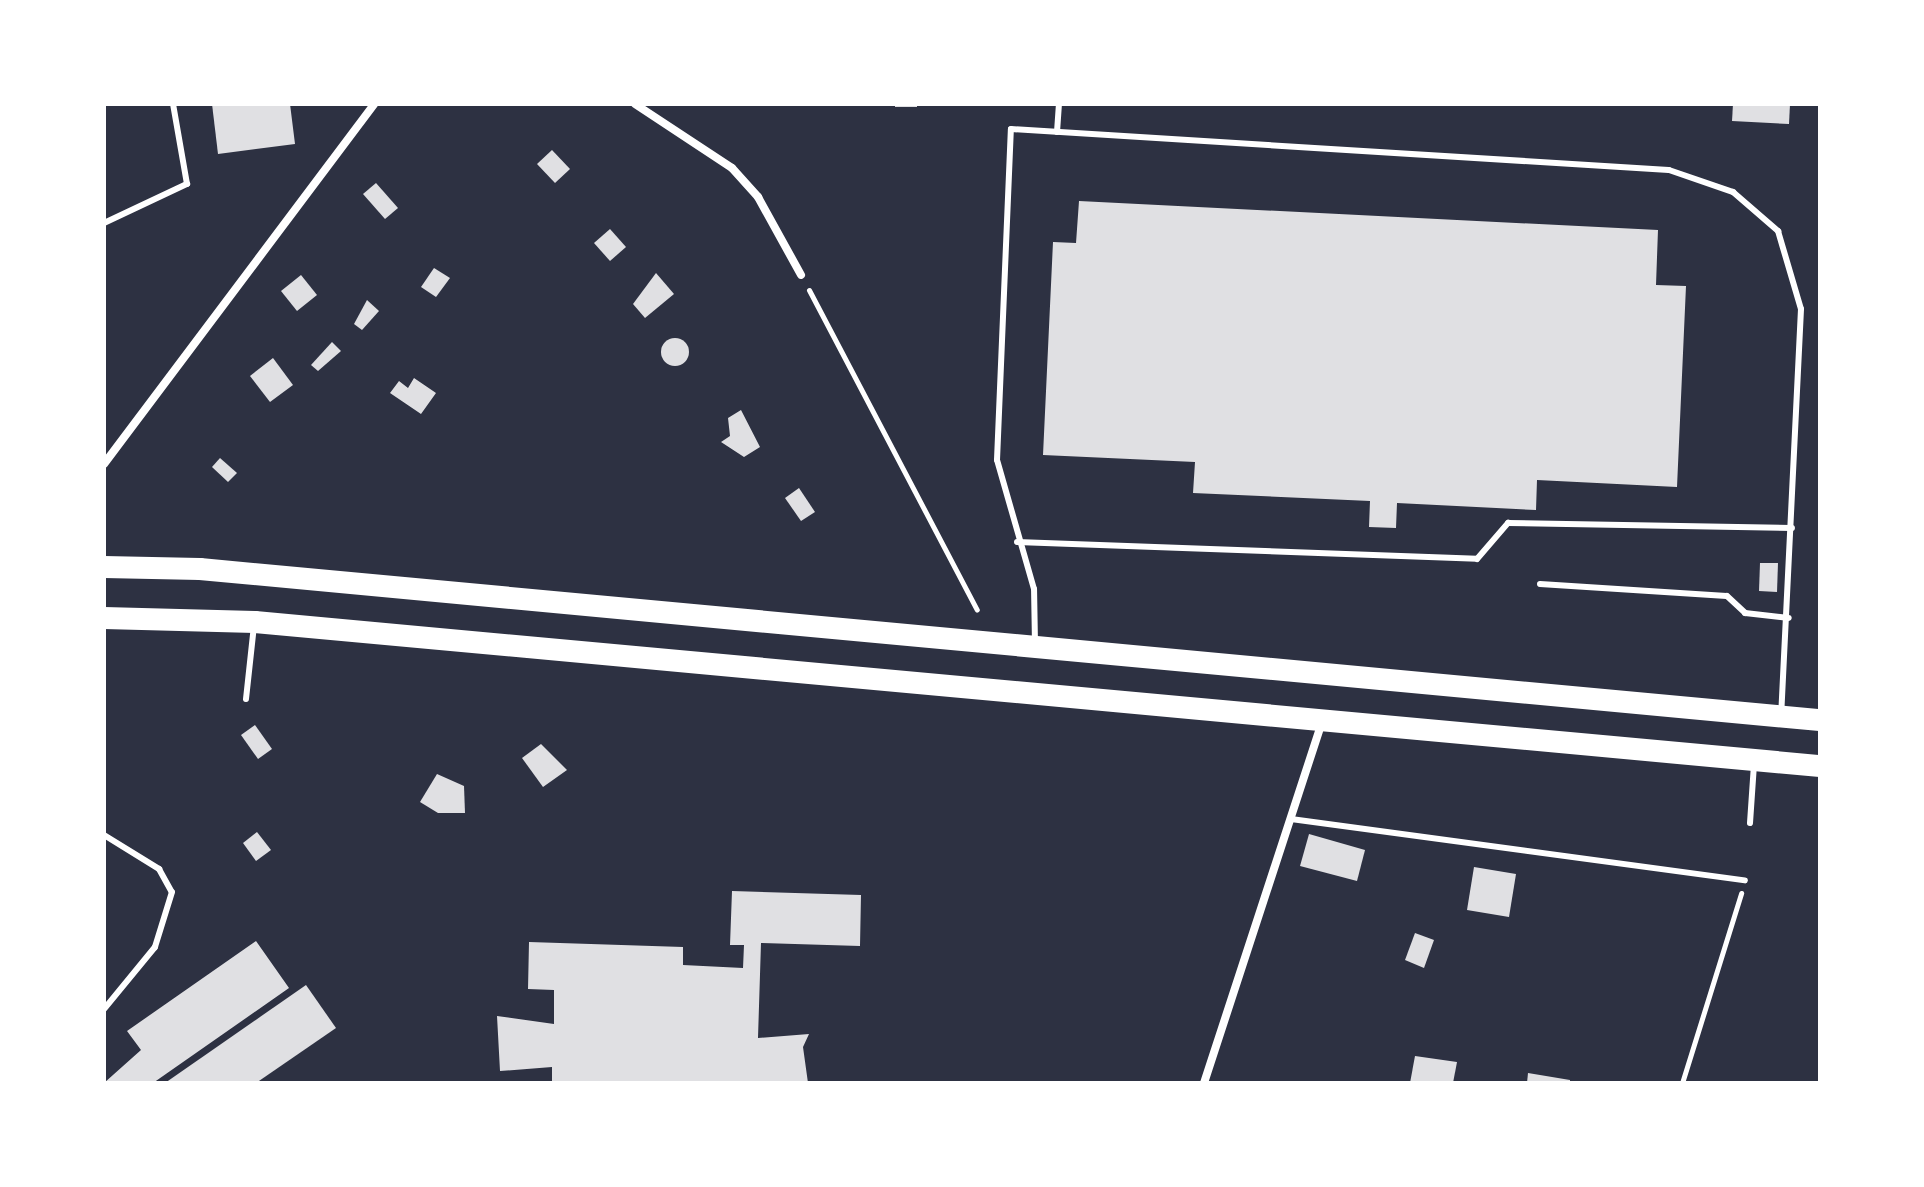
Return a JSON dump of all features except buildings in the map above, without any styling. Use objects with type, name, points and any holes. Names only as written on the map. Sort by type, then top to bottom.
[{"type":"highway","points":[[104,567],[200,569],[1820,720]]},
{"type":"highway","points":[[104,618],[255,622],[1820,766]]},
{"type":"street","points":[[104,464],[374,104]]},
{"type":"street","points":[[635,104],[732,168],[758,197],[801,275]]},
{"type":"street","points":[[1204,1083],[1322,722]]},
{"type":"lane","points":[[104,223],[187,184],[173,104]]},
{"type":"lane","points":[[1057,132],[1059,104]]},
{"type":"lane","points":[[1035,647],[1034,589],[1017,542],[997,460],[1011,129],[1669,170],[1733,192],[1778,231],[1801,309],[1789,618],[1781,717]]},
{"type":"lane","points":[[1017,542],[1477,559],[1508,523],[1792,528]]},
{"type":"lane","points":[[1540,584],[1727,596],[1745,613],[1789,618]]},
{"type":"lane","points":[[246,699],[255,622]]},
{"type":"lane","points":[[1750,823],[1755,761]]},
{"type":"lane","points":[[1291,819],[1745,880]]},
{"type":"lane","points":[[104,835],[159,869],[172,892],[168,924],[155,947],[104,1009]]},
{"type":"path","points":[[801,275],[977,610]]},
{"type":"path","points":[[1682,1083],[1745,880]]}]
